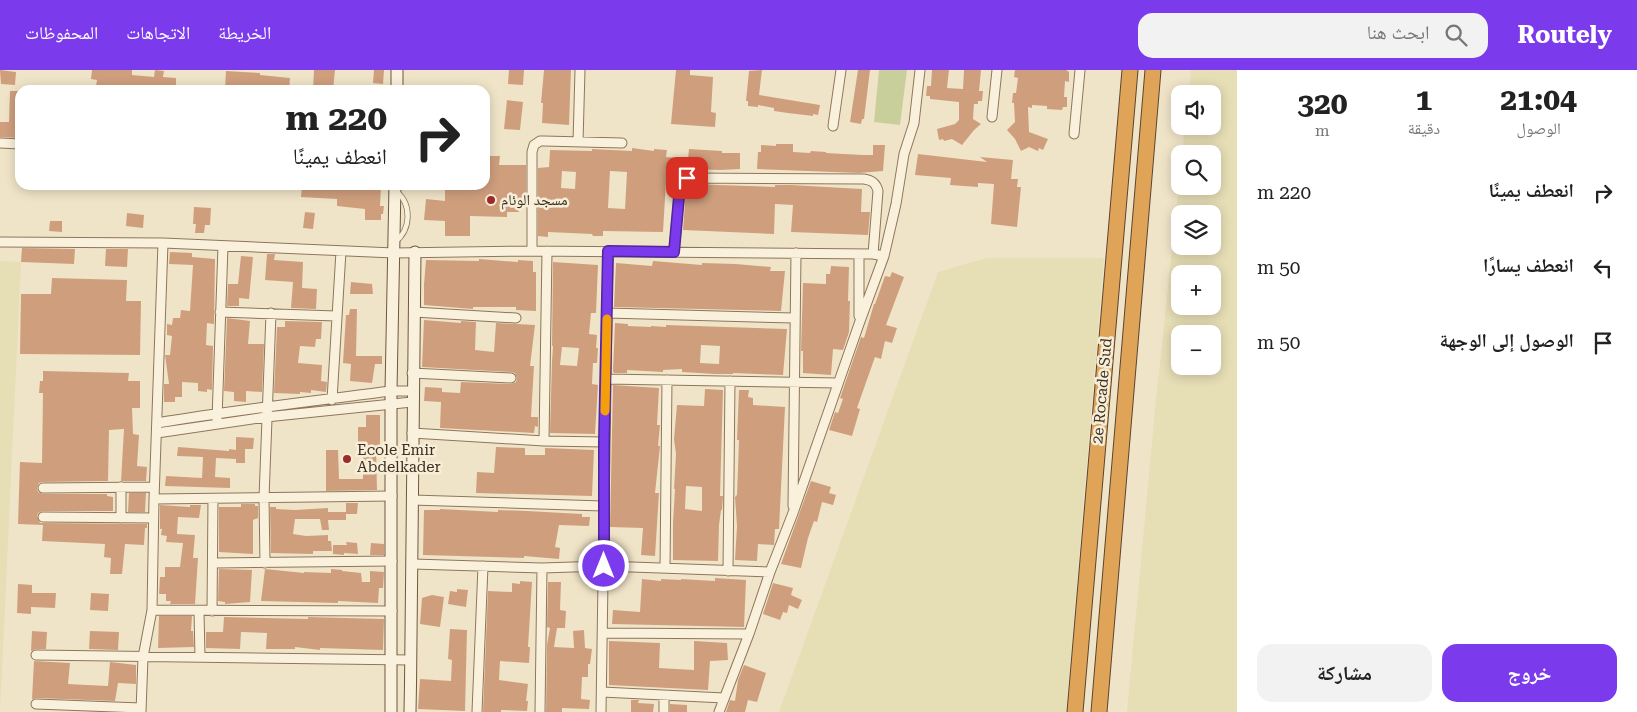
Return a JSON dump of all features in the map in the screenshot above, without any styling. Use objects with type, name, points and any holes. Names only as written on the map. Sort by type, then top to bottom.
[{"type":"highway","name":"2e Rocade Sud","points":[[1075,712],[1130,70]]},
{"type":"highway","name":"2e Rocade Sud","points":[[1100,712],[1153,70]]},
{"type":"street","points":[[397,70],[397,85]]},
{"type":"street","points":[[578,142],[580,70]]},
{"type":"street","points":[[833,126],[842,70]]},
{"type":"street","points":[[719,712],[793,514],[884,256],[895,213],[904,154],[914,123],[920,70]]},
{"type":"street","points":[[992,117],[997,70]]},
{"type":"street","points":[[1074,134],[1080,70]]},
{"type":"street","points":[[532,251],[532,148],[534,145],[540,141],[622,143]]},
{"type":"street","points":[[0,143],[15,144]]},
{"type":"street","points":[[674,252],[680,186],[690,177],[864,179],[872,181],[878,191],[873,254]]},
{"type":"street","points":[[391,712],[391,397],[395,190]]},
{"type":"street","points":[[0,242],[163,243],[341,251],[394,248],[415,252],[608,251],[873,254],[884,256]]},
{"type":"street","points":[[36,704],[141,710],[143,657],[152,610],[154,487],[163,243]]},
{"type":"street","points":[[216,424],[223,246]]},
{"type":"street","points":[[332,400],[341,251]]},
{"type":"street","points":[[544,441],[547,251]]},
{"type":"street","points":[[601,712],[608,251]]},
{"type":"street","points":[[410,712],[412,373],[415,252]]},
{"type":"street","points":[[793,514],[796,253]]},
{"type":"street","points":[[859,254],[859,324]]},
{"type":"street","points":[[220,312],[336,316]]},
{"type":"street","points":[[414,312],[516,318]]},
{"type":"street","points":[[265,563],[266,412],[271,313]]},
{"type":"street","points":[[607,314],[794,318]]},
{"type":"street","points":[[412,373],[512,378]]},
{"type":"street","points":[[606,379],[838,383]]},
{"type":"street","points":[[665,568],[667,380]]},
{"type":"street","points":[[728,571],[730,381]]},
{"type":"street","points":[[156,433],[216,424],[266,412],[332,400],[412,396]]},
{"type":"street","points":[[157,423],[217,413],[266,412],[391,397]]},
{"type":"street","points":[[412,433],[544,441],[604,442]]},
{"type":"street","points":[[121,487],[121,518]]},
{"type":"street","points":[[43,488],[154,487]]},
{"type":"street","points":[[154,499],[392,496]]},
{"type":"street","points":[[212,611],[214,563],[213,499]]},
{"type":"street","points":[[412,500],[603,506]]},
{"type":"street","points":[[44,517],[154,518]]},
{"type":"street","points":[[214,563],[392,561]]},
{"type":"street","points":[[412,564],[542,568],[604,566],[770,572]]},
{"type":"street","points":[[477,712],[483,566]]},
{"type":"street","points":[[540,712],[542,568]]},
{"type":"street","points":[[152,610],[392,610]]},
{"type":"street","points":[[199,611],[200,657]]},
{"type":"street","points":[[603,632],[749,634]]},
{"type":"street","points":[[36,655],[411,660]]},
{"type":"street","points":[[602,692],[724,698]]},
{"type":"street","points":[[664,696],[664,712]]},
{"type":"shaded area","points":[[1191,70],[1237,70],[1237,712],[1127,712],[1171,255],[1221,255],[1221,205],[1177,205],[1178,195],[1221,195],[1221,145],[1183,145],[1184,135],[1221,135],[1221,85],[1190,85]]},
{"type":"shaded area","points":[[987,258],[1104,258],[1066,712],[779,712],[938,272]]},
{"type":"shaded area","points":[[0,261],[21,262],[0,712]]},
{"type":"green space","points":[[879,70],[907,70],[900,125],[874,122]]},
{"type":"building","points":[[0,70],[16,72],[15,85],[1,84]]},
{"type":"building","points":[[92,70],[132,70],[132,75],[154,77],[155,70],[164,71],[163,77],[176,78],[176,85],[96,85],[97,80],[91,79]]},
{"type":"building","points":[[314,70],[335,70],[334,85],[313,85]]},
{"type":"building","points":[[374,70],[384,70],[383,84],[373,83]]},
{"type":"building","points":[[509,70],[524,70],[523,85],[508,84]]},
{"type":"building","points":[[544,70],[571,70],[569,125],[542,123],[543,103],[541,103]]},
{"type":"building","points":[[676,70],[690,70],[690,75],[713,77],[711,112],[716,113],[715,127],[671,124]]},
{"type":"building","points":[[762,70],[759,95],[820,105],[818,115],[774,111],[774,108],[758,105],[758,107],[748,106],[748,101],[746,101],[749,71]]},
{"type":"building","points":[[858,70],[870,70],[864,119],[862,119],[861,124],[850,122]]},
{"type":"building","points":[[932,70],[949,70],[947,88],[963,89],[964,70],[981,70],[979,91],[983,91],[982,101],[974,104],[973,119],[981,124],[962,145],[952,139],[939,140],[937,129],[955,124],[959,120],[959,102],[930,99],[930,96],[926,96],[927,86],[931,86]]},
{"type":"building","points":[[1015,70],[1066,70],[1069,72],[1069,82],[1065,81],[1064,97],[1067,97],[1067,107],[1063,107],[1062,110],[1047,109],[1047,106],[1032,105],[1032,108],[1028,107],[1029,132],[1048,139],[1043,150],[1039,148],[1038,151],[1029,147],[1021,151],[1015,139],[1007,130],[1015,122],[1014,103],[1012,103],[1013,93],[1016,93],[1018,78],[1014,77]]},
{"type":"building","points":[[226,71],[260,73],[260,75],[290,78],[289,85],[225,85]]},
{"type":"building","points":[[10,91],[15,91],[15,138],[0,137],[0,122],[9,122]]},
{"type":"building","points":[[507,100],[523,102],[520,130],[504,129]]},
{"type":"building","points":[[776,144],[793,144],[793,152],[810,153],[811,151],[863,155],[873,155],[873,145],[885,145],[883,171],[859,173],[757,169],[758,152],[761,152],[761,145],[776,146]]},
{"type":"building","points":[[632,148],[654,151],[654,149],[667,150],[666,157],[688,159],[689,149],[740,153],[740,169],[688,169],[667,165],[663,232],[603,231],[603,236],[593,236],[592,234],[548,232],[548,237],[538,236],[538,168],[549,167],[550,150],[592,151],[592,149],[632,151]],"holes":[[[562,171],[576,172],[575,189],[561,188]],[[610,171],[627,172],[625,209],[608,208]]]},
{"type":"building","points":[[918,154],[987,162],[980,157],[1013,160],[1011,179],[1018,179],[1017,187],[1021,187],[1017,227],[991,224],[994,184],[978,183],[978,187],[950,185],[951,178],[915,175]]},
{"type":"building","name":"مسجد الوئام","points":[[490,156],[500,156],[499,165],[526,165],[526,206],[519,206],[519,212],[507,212],[507,217],[470,216],[470,236],[445,236],[445,221],[424,220],[426,199],[445,201],[445,190],[490,190]]},
{"type":"building","points":[[690,184],[775,187],[775,185],[791,185],[862,189],[861,212],[870,212],[868,235],[791,232],[793,205],[775,204],[774,234],[683,230],[686,189]]},
{"type":"building","points":[[302,190],[381,190],[380,206],[384,206],[383,214],[381,214],[381,220],[365,220],[365,209],[337,206],[337,199],[301,197]]},
{"type":"building","points":[[194,207],[211,208],[210,225],[205,225],[204,233],[195,233],[196,224],[193,224]]},
{"type":"building","points":[[305,212],[315,213],[313,229],[303,228]]},
{"type":"building","points":[[127,213],[144,215],[143,228],[126,226]]},
{"type":"building","points":[[50,221],[62,221],[62,232],[49,231]]},
{"type":"building","points":[[22,248],[75,249],[74,264],[21,262]]},
{"type":"building","points":[[106,249],[128,249],[127,267],[105,266]]},
{"type":"building","points":[[170,252],[192,253],[192,257],[215,259],[214,324],[207,323],[206,345],[213,346],[212,390],[207,389],[207,392],[198,391],[198,383],[182,382],[182,397],[175,397],[175,402],[164,402],[164,384],[169,384],[165,355],[170,355],[172,336],[167,335],[167,324],[172,325],[173,318],[180,318],[181,310],[190,311],[193,265],[169,264]]},
{"type":"building","points":[[267,254],[275,254],[274,260],[303,262],[302,288],[317,289],[316,309],[291,308],[293,282],[265,280]]},
{"type":"building","points":[[241,256],[253,257],[249,299],[239,298],[239,306],[227,306],[228,284],[238,284]]},
{"type":"building","points":[[479,259],[518,262],[518,260],[533,261],[533,272],[536,272],[536,311],[516,310],[516,307],[473,307],[473,309],[424,305],[426,260],[479,261]]},
{"type":"building","points":[[653,261],[702,265],[702,263],[736,264],[771,267],[770,271],[785,271],[781,311],[614,307],[616,263],[652,266]]},
{"type":"building","points":[[553,262],[598,265],[596,313],[591,313],[589,334],[597,335],[596,348],[598,348],[597,363],[593,363],[592,384],[598,385],[595,434],[550,433]],"holes":[[[562,347],[579,348],[577,366],[560,365]]]},
{"type":"building","points":[[831,266],[849,267],[849,332],[843,350],[833,349],[831,375],[803,373],[803,351],[801,351],[803,283],[826,284],[826,274],[830,274]]},
{"type":"building","points":[[892,272],[904,277],[886,325],[897,328],[892,343],[885,341],[881,359],[875,357],[857,408],[860,409],[852,436],[829,430],[835,412],[838,413],[843,399],[840,398],[861,337],[864,338],[885,276],[890,277]]},
{"type":"building","points":[[52,278],[127,280],[126,301],[141,301],[140,355],[20,354],[21,294],[51,294]]},
{"type":"building","points":[[351,282],[372,284],[373,294],[350,294]]},
{"type":"building","points":[[350,309],[357,309],[356,356],[382,356],[382,364],[375,364],[372,383],[350,381],[351,364],[343,363],[346,315],[349,315]]},
{"type":"building","points":[[227,318],[250,321],[248,344],[264,344],[262,392],[246,391],[246,402],[234,401],[234,392],[224,391]]},
{"type":"building","points":[[424,320],[461,323],[461,321],[476,322],[475,350],[494,352],[496,323],[535,325],[530,366],[534,366],[531,417],[538,417],[538,427],[535,426],[534,433],[440,428],[441,402],[424,401],[425,387],[442,388],[442,392],[460,393],[461,382],[511,384],[516,382],[517,378],[515,373],[511,372],[422,367]]},
{"type":"building","points":[[285,321],[322,322],[321,339],[316,339],[315,347],[300,346],[298,363],[322,365],[321,381],[327,382],[326,392],[311,390],[311,393],[300,392],[300,394],[274,393],[277,327],[285,327]]},
{"type":"building","points":[[615,323],[628,324],[628,326],[651,327],[666,327],[666,325],[787,329],[783,375],[715,374],[682,372],[682,369],[663,370],[663,372],[627,370],[627,373],[614,373]],"holes":[[[701,345],[720,346],[719,364],[700,363]]]},
{"type":"building","points":[[43,371],[129,373],[128,381],[140,381],[140,408],[132,408],[133,434],[139,435],[137,466],[147,467],[146,481],[121,481],[124,429],[109,430],[108,481],[43,482],[39,483],[37,488],[38,492],[43,494],[107,494],[107,496],[113,497],[113,511],[43,511],[38,513],[37,516],[40,523],[147,524],[144,545],[125,544],[122,574],[110,574],[111,558],[104,557],[105,544],[42,541],[43,525],[18,524],[20,462],[42,463],[43,393],[39,393],[40,381],[43,381]]},
{"type":"building","points":[[613,385],[659,388],[657,425],[660,425],[658,446],[660,446],[655,493],[659,493],[655,556],[641,555],[643,528],[610,527]]},
{"type":"building","points":[[705,389],[723,390],[720,496],[723,496],[719,525],[718,561],[673,560],[676,454],[674,439],[677,405],[704,406]],"holes":[[[686,486],[702,487],[702,511],[685,509]]]},
{"type":"building","points":[[739,390],[749,390],[748,397],[753,398],[753,405],[785,407],[779,529],[775,529],[774,545],[758,544],[757,561],[735,560]]},
{"type":"building","points":[[366,415],[380,415],[380,449],[376,448],[377,490],[326,491],[326,450],[338,450],[339,479],[363,479],[363,448],[358,448],[358,427],[366,427]]},
{"type":"building","points":[[236,437],[254,438],[253,449],[245,449],[245,463],[236,463],[236,459],[216,458],[215,477],[230,478],[230,488],[165,486],[166,476],[202,478],[203,457],[177,456],[178,447],[236,450]]},
{"type":"building","points":[[496,447],[525,448],[525,455],[545,455],[545,448],[594,450],[592,496],[476,493],[477,472],[494,473]]},
{"type":"building","points":[[811,481],[831,487],[829,493],[836,495],[833,505],[822,502],[817,522],[814,521],[808,538],[801,568],[781,564]]},
{"type":"building","points":[[129,493],[146,493],[145,512],[128,512]]},
{"type":"building","points":[[346,503],[358,503],[357,514],[346,514]]},
{"type":"building","points":[[241,504],[255,504],[255,506],[258,506],[258,518],[253,520],[253,554],[219,552],[219,507],[241,507]]},
{"type":"building","points":[[160,505],[190,507],[190,505],[201,505],[199,518],[178,517],[177,534],[195,535],[193,558],[198,558],[195,604],[170,604],[171,601],[166,601],[166,594],[159,594],[160,577],[165,577],[165,567],[180,567],[183,543],[166,542],[167,536],[161,535]]},
{"type":"building","points":[[270,507],[295,510],[328,508],[328,512],[346,512],[346,520],[328,520],[329,530],[322,530],[320,519],[295,519],[293,534],[306,536],[328,535],[332,551],[313,551],[313,554],[271,553]]},
{"type":"building","points":[[424,510],[498,512],[498,510],[527,511],[582,514],[582,517],[590,517],[589,526],[559,525],[555,547],[560,548],[559,559],[524,556],[524,558],[423,555]]},
{"type":"building","points":[[346,542],[357,543],[358,554],[333,554],[333,545],[347,545]]},
{"type":"building","points":[[371,543],[384,544],[384,555],[370,555]]},
{"type":"building","points":[[219,569],[252,570],[250,602],[225,604],[225,602],[218,601]]},
{"type":"building","points":[[265,569],[304,573],[331,573],[331,569],[342,570],[361,573],[362,582],[370,582],[370,571],[384,572],[383,588],[379,588],[378,603],[261,601]]},
{"type":"building","points":[[715,578],[746,580],[744,627],[612,624],[613,610],[640,612],[642,579],[715,581]]},
{"type":"building","points":[[520,581],[532,582],[528,647],[530,647],[529,663],[500,661],[499,680],[528,684],[527,711],[501,710],[501,712],[483,712],[488,591],[512,592],[512,583],[520,584]]},
{"type":"building","points":[[548,582],[561,582],[560,610],[566,611],[565,628],[557,628],[554,647],[574,648],[573,631],[584,630],[585,648],[592,649],[590,664],[588,664],[588,677],[582,677],[581,699],[590,700],[589,709],[562,708],[562,712],[546,712],[547,645],[550,628],[547,627]]},
{"type":"building","points":[[773,583],[793,588],[791,595],[802,600],[798,609],[789,605],[787,613],[783,612],[780,620],[763,614]]},
{"type":"building","points":[[18,584],[32,585],[32,593],[56,593],[55,608],[31,607],[31,614],[17,613]]},
{"type":"building","points":[[457,589],[468,590],[466,607],[448,604],[450,591],[457,592]]},
{"type":"building","points":[[91,593],[109,594],[108,611],[90,610]]},
{"type":"building","points":[[432,595],[444,597],[440,627],[420,624],[422,598]]},
{"type":"building","points":[[159,616],[192,616],[191,631],[193,631],[194,647],[158,648]]},
{"type":"building","points":[[224,617],[384,619],[383,650],[320,648],[320,650],[295,647],[295,649],[266,649],[267,633],[241,632],[240,649],[206,648],[206,632],[223,632]]},
{"type":"building","points":[[450,629],[467,630],[465,711],[418,709],[420,679],[451,681],[452,660],[448,659]]},
{"type":"building","points":[[32,631],[47,632],[46,649],[31,651]]},
{"type":"building","points":[[90,631],[119,632],[118,650],[89,649]]},
{"type":"building","points":[[609,641],[660,643],[659,668],[694,670],[694,641],[727,643],[728,660],[710,661],[708,690],[609,685]]},
{"type":"building","points":[[34,661],[70,663],[68,684],[108,686],[110,662],[136,665],[136,684],[118,683],[115,701],[32,699]]},
{"type":"building","points":[[744,665],[766,673],[757,702],[748,700],[745,712],[726,712],[730,700],[735,701],[738,680]]},
{"type":"building","points":[[631,700],[639,700],[638,703],[654,704],[653,712],[631,712]]},
{"type":"building","points":[[670,704],[687,705],[687,712],[670,712]]},
{"type":"slow traffic","points":[[605,411],[607,319]]},
{"type":"place","name":"مسجد الوئام","points":[[491,200]]},
{"type":"place","name":"Ecole Emir Abdelkader","points":[[347,459]]},
{"type":"route","points":[[604,566],[603,506],[608,251],[674,252],[680,186],[687,178]]}]
